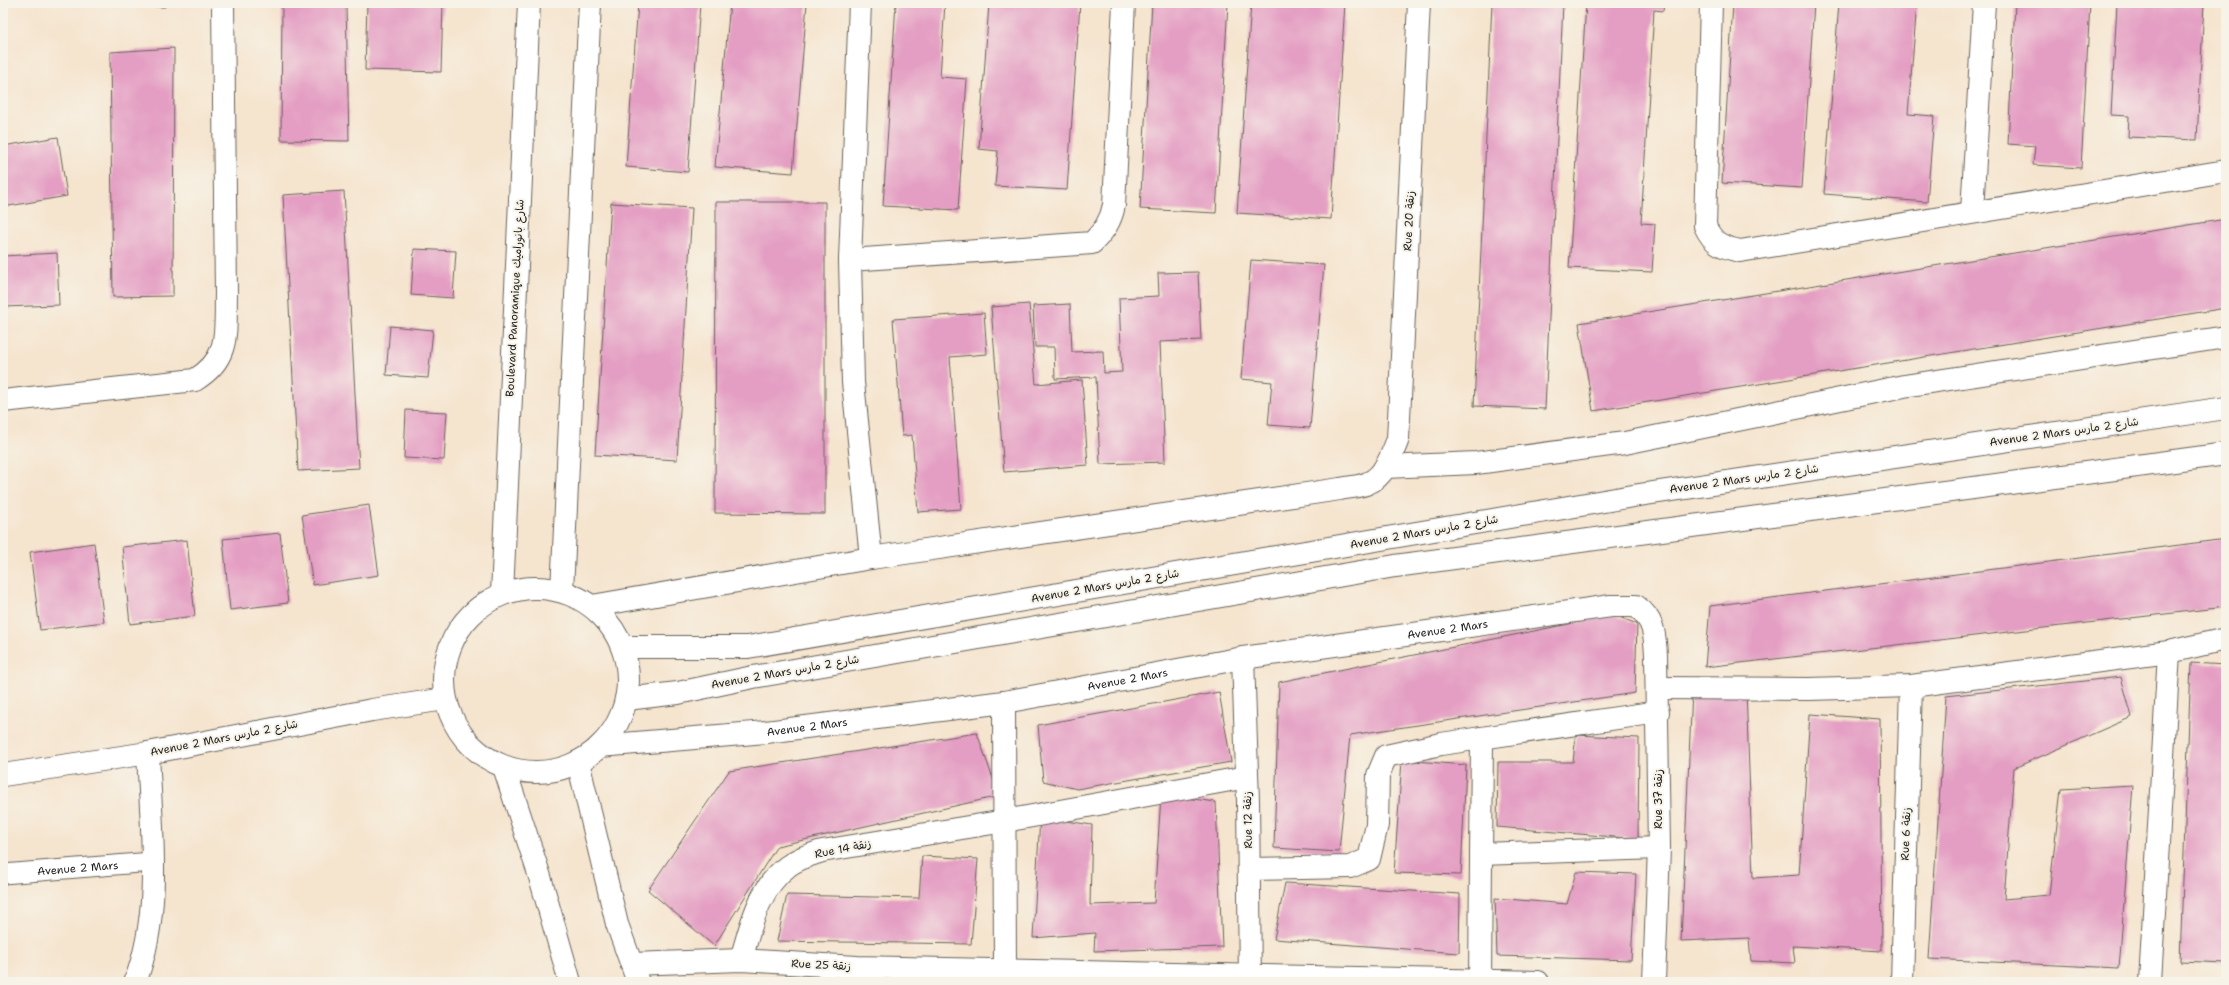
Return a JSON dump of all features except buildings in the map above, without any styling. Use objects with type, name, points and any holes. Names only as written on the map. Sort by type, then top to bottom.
[{"type":"street","points":[[3,401],[195,380],[209,372],[220,358],[224,339],[226,294],[223,3]]},
{"type":"street","name":"Boulevard Panoramique شارع بانوراميك","points":[[502,594],[528,3]]},
{"type":"street","points":[[562,591],[590,3]]},
{"type":"street","points":[[860,3],[850,260],[853,382],[871,558]]},
{"type":"street","points":[[850,260],[1092,242],[1103,232],[1111,219],[1114,205],[1124,3]]},
{"type":"street","name":"Rue 20 زنقة","points":[[1385,467],[1398,439],[1419,3]]},
{"type":"street","points":[[1711,3],[1705,226],[1711,239],[1722,247],[1740,251],[2226,171]]},
{"type":"street","points":[[1972,212],[1984,3]]},
{"type":"street","points":[[592,606],[871,558],[1340,489],[1368,483],[1378,477],[1385,467],[1476,463],[1625,443],[1904,386],[2226,337]]},
{"type":"street","name":"Avenue 2 Mars شارع 2 مارس","points":[[622,647],[748,647],[1639,495],[2226,408]]},
{"type":"street","name":"Avenue 2 Mars شارع 2 مارس","points":[[626,700],[678,693],[761,676],[1395,566],[2226,454]]},
{"type":"street","points":[[532,587],[562,591],[592,606],[611,625],[622,647],[629,679],[626,700],[617,725],[600,746],[578,762],[554,771],[529,772],[504,767],[483,756],[466,741],[452,721],[445,699],[443,673],[449,647],[461,624],[479,606],[502,594],[532,587]]},
{"type":"street","name":"Avenue 2 Mars","points":[[600,746],[766,732],[1004,702],[1243,658],[1611,606],[1636,606],[1649,617]]},
{"type":"street","name":"Rue 37 زنقة","points":[[1649,617],[1655,635],[1658,688],[1659,848],[1654,982]]},
{"type":"street","points":[[1658,688],[1809,689],[1910,686],[2170,652],[2226,639]]},
{"type":"street","points":[[2150,982],[2170,652]]},
{"type":"street","name":"Rue 12 زنقة","points":[[1243,658],[1247,777],[1250,979]]},
{"type":"street","name":"Rue 6 زنقة","points":[[1902,982],[1910,686]]},
{"type":"street","name":"Avenue 2 Mars شارع 2 مارس","points":[[3,775],[148,753],[364,711],[445,699]]},
{"type":"street","points":[[1004,702],[1006,822],[1005,970]]},
{"type":"street","points":[[1248,868],[1350,867],[1370,859],[1377,825],[1378,775],[1386,756],[1482,738],[1658,712]]},
{"type":"street","points":[[1480,981],[1482,738]]},
{"type":"street","points":[[136,981],[146,944],[151,905],[152,862],[148,753]]},
{"type":"street","points":[[578,762],[617,924],[635,973]]},
{"type":"street","points":[[504,767],[540,877],[570,982]]},
{"type":"street","name":"Rue 14 زنقة","points":[[741,960],[754,916],[767,890],[788,866],[803,858],[822,851],[1006,822],[1247,777]]},
{"type":"street","points":[[1481,854],[1659,848]]},
{"type":"street","name":"Rue 25 زنقة","points":[[635,973],[741,960],[857,967],[1005,970],[1154,978],[1538,982]]},
{"type":"lane","name":"Avenue 2 Mars","points":[[3,874],[152,862]]}]
